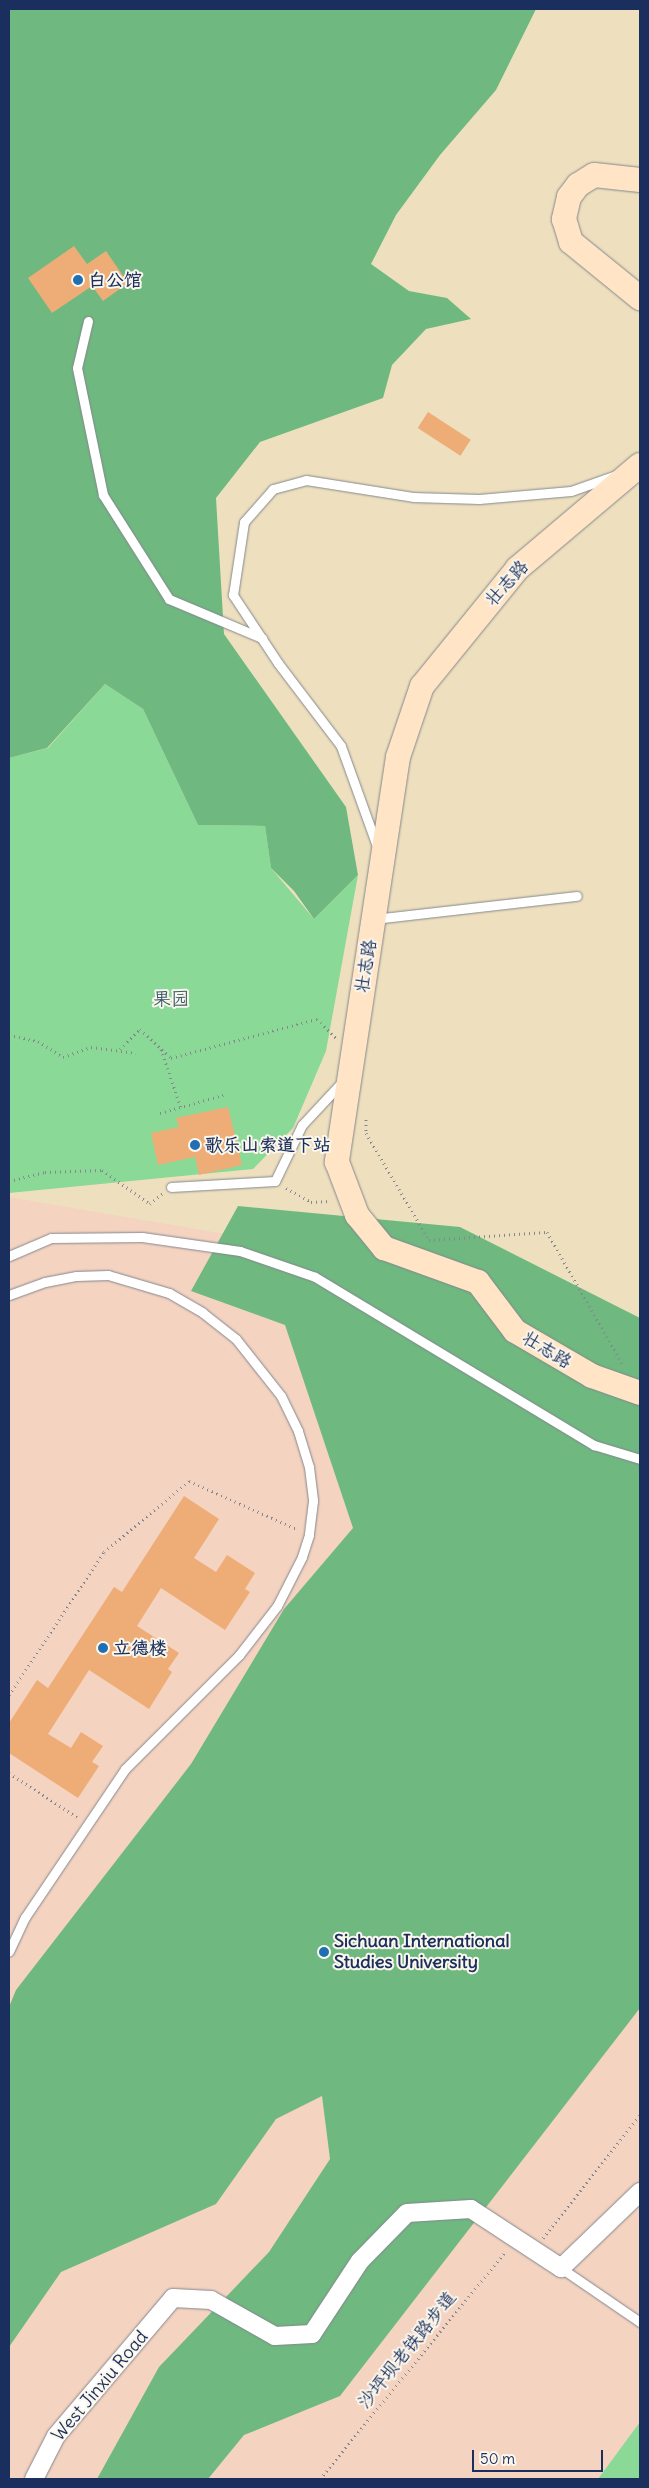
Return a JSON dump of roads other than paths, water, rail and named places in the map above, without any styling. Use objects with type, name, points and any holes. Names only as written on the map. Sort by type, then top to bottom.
[{"type":"street","points":[[640,180],[594,175],[578,185],[569,197],[564,219],[571,242],[640,298]]},
{"type":"street","name":"壮志路","points":[[631,1390],[592,1376],[516,1331],[478,1282],[384,1248],[357,1215],[337,1162],[398,757],[422,686],[518,568],[640,466]]},
{"type":"street","points":[[560,2268],[640,2192]]},
{"type":"street","name":"West Jinxiu Road","points":[[34,2479],[56,2436],[173,2298],[211,2300],[275,2336],[312,2334],[360,2261],[407,2213],[471,2209],[560,2268]]},
{"type":"lane","points":[[88,321],[77,368],[103,495],[169,599],[262,638]]},
{"type":"lane","points":[[382,862],[341,746],[233,595],[244,522],[273,489],[306,480],[413,497],[480,499],[571,491],[640,466]]},
{"type":"lane","points":[[374,919],[576,896]]},
{"type":"lane","points":[[171,1187],[274,1181],[302,1125],[350,1074]]},
{"type":"lane","points":[[9,1256],[51,1238],[142,1237],[240,1251],[315,1276],[594,1445],[640,1459]]},
{"type":"lane","points":[[9,1295],[45,1282],[108,1275],[169,1293],[236,1339],[281,1396],[298,1431],[309,1467],[313,1501],[309,1535],[292,1578],[260,1630],[239,1655],[125,1769],[25,1917],[9,1951]]},
{"type":"lane","points":[[560,2268],[640,2322]]},
{"type":"place","name":"白公馆","points":[[78,280]]},
{"type":"place","name":"歌乐山索道下站","points":[[195,1145]]},
{"type":"place","name":"立德楼","points":[[103,1648]]},
{"type":"place","name":"Sichuan International Studies University","points":[[324,1952]]},
{"type":"park label","name":"果园","points":[[171,999]]}]
